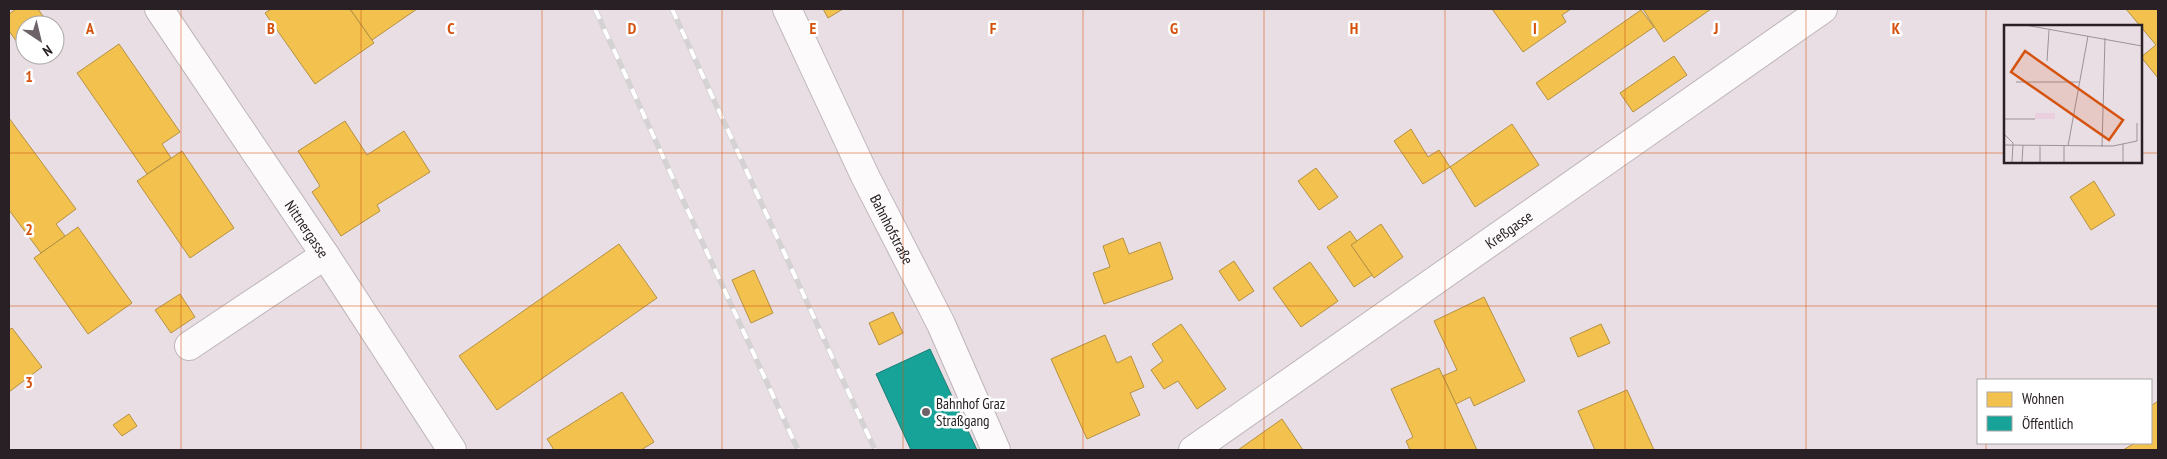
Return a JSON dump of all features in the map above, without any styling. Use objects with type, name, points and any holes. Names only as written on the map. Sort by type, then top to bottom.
[{"type":"street","name":"Nittnergasse","points":[[159,9],[324,254],[452,450]]},
{"type":"street","name":"Bahnhofstraße","points":[[788,9],[865,176],[941,324],[996,450]]},
{"type":"street","name":"Kreßgasse","points":[[1193,450],[1824,9]]},
{"type":"street","points":[[189,346],[324,254]]},
{"type":"building: Wohnen","points":[[16,9],[38,9],[42,15],[15,15],[15,39],[9,31],[9,14]]},
{"type":"building: Wohnen","points":[[271,9],[350,9],[374,43],[315,84],[265,13]]},
{"type":"building: Wohnen","points":[[350,9],[417,9],[372,40]]},
{"type":"building: Wohnen","points":[[823,9],[843,9],[828,18]]},
{"type":"building: Wohnen","points":[[1492,9],[1571,9],[1562,15],[1566,22],[1523,52]]},
{"type":"building: Wohnen","points":[[1643,9],[1711,9],[1664,42]]},
{"type":"building: Wohnen","points":[[2126,9],[2158,9],[2158,78],[2142,58],[2156,45],[2142,28],[2142,25],[2139,25]]},
{"type":"building: Wohnen","points":[[1641,10],[1654,27],[1548,100],[1536,83]]},
{"type":"building: Wohnen","points":[[119,44],[180,132],[162,144],[171,158],[147,174],[77,73]]},
{"type":"building: Wohnen","points":[[1674,56],[1687,75],[1633,112],[1620,93]]},
{"type":"building: Wohnen","points":[[9,118],[76,209],[56,224],[65,236],[41,253],[9,210]]},
{"type":"building: Wohnen","points":[[345,121],[367,155],[404,131],[430,172],[377,205],[380,211],[341,236],[312,192],[320,186],[298,151]]},
{"type":"building: Wohnen","points":[[1512,124],[1539,165],[1475,207],[1450,167]]},
{"type":"building: Wohnen","points":[[1411,129],[1428,157],[1439,150],[1450,167],[1423,184],[1394,141]]},
{"type":"building: Wohnen","points":[[182,151],[234,228],[190,258],[137,181]]},
{"type":"building: Wohnen","points":[[1316,168],[1338,197],[1319,210],[1298,181]]},
{"type":"building: Wohnen","points":[[2094,181],[2115,215],[2091,230],[2070,197]]},
{"type":"building: Wohnen","points":[[1381,224],[1403,257],[1374,278],[1351,245]]},
{"type":"building: Wohnen","points":[[78,227],[132,303],[88,334],[34,258]]},
{"type":"building: Wohnen","points":[[1350,231],[1357,241],[1351,245],[1372,275],[1354,287],[1327,247]]},
{"type":"building: Wohnen","points":[[1123,238],[1129,254],[1160,242],[1173,279],[1104,304],[1093,273],[1110,267],[1103,246]]},
{"type":"building: Wohnen","points":[[619,244],[657,298],[497,410],[459,356]]},
{"type":"building: Wohnen","points":[[1234,261],[1254,291],[1239,301],[1219,271]]},
{"type":"building: Wohnen","points":[[1310,262],[1338,301],[1301,327],[1273,288]]},
{"type":"building: Wohnen","points":[[754,270],[773,313],[751,323],[732,280]]},
{"type":"building: Wohnen","points":[[180,294],[195,317],[171,333],[155,310]]},
{"type":"building: Wohnen","points":[[1484,297],[1525,381],[1474,406],[1470,397],[1456,404],[1443,376],[1457,370],[1434,321]]},
{"type":"building: Wohnen","points":[[893,312],[903,333],[879,345],[869,323]]},
{"type":"building: Wohnen","points":[[1181,324],[1226,389],[1197,409],[1178,381],[1164,389],[1151,370],[1163,361],[1152,344]]},
{"type":"building: Wohnen","points":[[1601,324],[1610,343],[1578,357],[1570,338]]},
{"type":"building: Wohnen","points":[[12,328],[42,367],[9,392],[9,330]]},
{"type":"building: Wohnen","points":[[1105,335],[1117,363],[1131,356],[1144,387],[1130,393],[1140,415],[1087,439],[1051,359]]},
{"type":"building: Wohnen","points":[[1439,368],[1477,450],[1410,450],[1406,441],[1413,437],[1391,389]]},
{"type":"building: Wohnen","points":[[1627,390],[1654,450],[1595,450],[1578,411]]},
{"type":"building: Wohnen","points":[[622,392],[654,442],[641,450],[554,450],[547,439]]},
{"type":"building: Wohnen","points":[[2158,401],[2158,450],[2123,450],[2133,444],[2152,444],[2152,405]]},
{"type":"building: Wohnen","points":[[129,414],[137,426],[122,436],[113,425]]},
{"type":"building: Wohnen","points":[[1282,419],[1303,450],[1238,450]]},
{"type":"building: Öffentlich","name":"Bahnhof Graz Straßgang","points":[[930,349],[977,450],[911,450],[876,374]]},
{"type":"railway","points":[[595,9],[798,450]]},
{"type":"railway","points":[[672,9],[875,450]]},
{"type":"place","name":"Bahnhof Graz Straßgang","points":[[926,412]]}]
